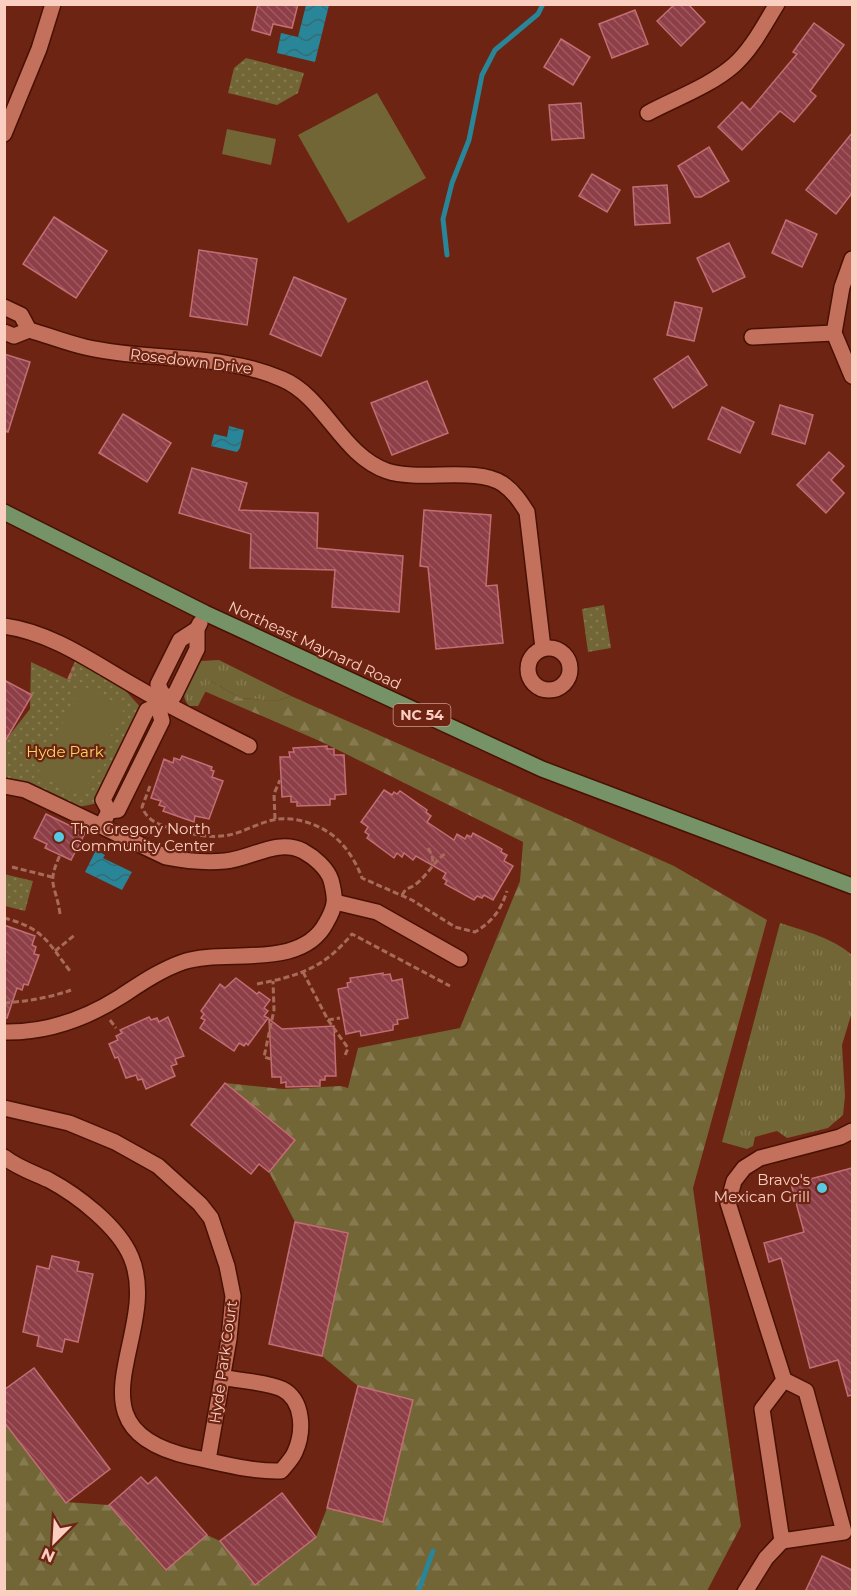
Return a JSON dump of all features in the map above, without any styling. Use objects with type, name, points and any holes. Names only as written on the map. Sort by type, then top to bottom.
[{"type":"main road","name":"Northeast Maynard Road","points":[[4,512],[205,613],[542,769],[852,886]]},
{"type":"street","points":[[4,134],[39,49],[53,4]]},
{"type":"street","points":[[648,113],[720,76],[735,64],[752,44],[777,4]]},
{"type":"street","points":[[852,260],[842,286],[834,333],[852,376]]},
{"type":"street","name":"Rosedown Drive","points":[[4,307],[21,315],[29,330]]},
{"type":"street","name":"Rosedown Drive","points":[[4,332],[14,336],[29,330],[83,347],[259,369],[286,380],[305,394],[350,444],[367,459],[385,470],[402,474],[481,477],[502,483],[517,496],[527,512],[543,648]]},
{"type":"street","points":[[752,338],[834,333]]},
{"type":"street","points":[[161,701],[174,696],[197,649],[197,629],[205,613]]},
{"type":"street","points":[[4,626],[14,627],[77,651],[161,701],[249,746]]},
{"type":"street","points":[[106,817],[118,810],[162,721],[161,701]]},
{"type":"street","points":[[4,786],[25,790],[106,817],[148,850],[166,857],[191,862],[227,861],[282,846],[301,850],[315,858],[330,877],[335,902],[322,931],[304,944],[285,952],[253,957],[186,961],[146,980],[90,1015],[43,1029],[4,1032]]},
{"type":"street","points":[[335,902],[377,912],[460,959]]},
{"type":"street","name":"Hyde Park Court","points":[[4,1108],[69,1123],[115,1142],[158,1166],[201,1204],[211,1218],[219,1239],[233,1296],[229,1339],[208,1460]]},
{"type":"street","points":[[745,1592],[766,1558],[782,1541],[844,1532],[806,1390],[784,1380],[728,1203],[734,1181],[744,1168],[760,1158],[830,1140],[852,1131]]},
{"type":"street","points":[[4,1157],[28,1172],[70,1192],[101,1216],[131,1255],[138,1291],[122,1376],[125,1411],[130,1423],[141,1437],[174,1453],[261,1472],[281,1471],[295,1451],[301,1430],[298,1404],[280,1388],[222,1377]]},
{"type":"street","points":[[782,1541],[762,1409],[784,1380]]},
{"type":"path","points":[[275,819],[274,794],[280,780]]},
{"type":"path","points":[[428,848],[432,855],[432,864]]},
{"type":"path","points":[[402,895],[406,889],[414,887],[432,864],[446,853]]},
{"type":"path","points":[[60,855],[52,877],[60,914]]},
{"type":"path","points":[[12,867],[52,877]]},
{"type":"path","points":[[4,918],[18,921],[40,932],[70,971]]},
{"type":"path","points":[[16,926],[18,921]]},
{"type":"path","points":[[55,951],[76,934]]},
{"type":"path","points":[[257,984],[303,972],[329,958],[352,934],[450,986]]},
{"type":"path","points":[[303,972],[328,1020],[335,1026],[348,1048],[344,1058]]},
{"type":"path","points":[[271,1059],[264,1057],[274,1010],[273,981]]},
{"type":"path","points":[[4,1003],[35,1000],[71,990]]},
{"type":"path","points":[[328,1020],[340,1018]]},
{"type":"green space","points":[[246,58],[304,73],[298,93],[277,105],[228,93],[234,68]]},
{"type":"green space","points":[[377,93],[426,178],[348,223],[298,135]]},
{"type":"green space","points":[[227,129],[276,139],[271,165],[222,154]]},
{"type":"green space","points":[[604,605],[611,648],[588,652],[582,609]]},
{"type":"green space","name":"Hyde Park","points":[[77,657],[124,689],[143,710],[98,803],[74,808],[5,782],[4,742],[30,709],[31,662],[67,679]]},
{"type":"green space","points":[[219,660],[291,696],[276,701],[240,698],[211,681],[198,706],[189,706],[185,700],[185,689],[200,661]]},
{"type":"green space","points":[[211,681],[240,698],[276,701],[291,696],[674,866],[767,920],[693,1188],[741,1526],[707,1591],[5,1591],[4,1422],[66,1502],[109,1505],[165,1570],[207,1535],[220,1541],[255,1585],[316,1537],[327,1508],[383,1521],[413,1401],[358,1386],[322,1356],[348,1234],[295,1222],[269,1172],[295,1140],[225,1083],[283,1089],[341,1086],[348,1088],[358,1048],[460,1028],[520,881],[523,842],[322,742],[204,691]]},
{"type":"green space","points":[[81,685],[125,707],[82,796],[37,775]]},
{"type":"green space","points":[[4,874],[33,881],[25,911],[5,906]]},
{"type":"green space","points":[[780,923],[827,940],[852,955],[852,1012],[842,1045],[845,1096],[843,1115],[828,1128],[787,1138],[777,1131],[755,1137],[753,1146],[747,1149],[722,1142]]},
{"type":"water","points":[[306,5],[329,5],[315,62],[277,53],[281,33],[298,37]]},
{"type":"water","points":[[229,426],[244,430],[237,452],[211,446],[214,434],[227,437]]},
{"type":"water","points":[[96,850],[105,855],[103,858],[132,872],[122,890],[85,872]]},
{"type":"building","points":[[258,4],[298,4],[292,28],[273,24],[270,35],[252,30]]},
{"type":"building","points":[[675,4],[688,4],[705,22],[681,46],[657,21]]},
{"type":"building","points":[[635,10],[648,44],[612,58],[599,24]]},
{"type":"building","points":[[814,23],[844,45],[810,91],[816,96],[794,122],[780,111],[742,150],[718,127],[742,102],[750,110],[797,54],[793,52]]},
{"type":"building","points":[[561,39],[590,57],[573,85],[544,67]]},
{"type":"building","points":[[581,103],[584,138],[552,140],[549,105]]},
{"type":"building","points":[[852,133],[852,193],[836,214],[806,190]]},
{"type":"building","points":[[709,147],[729,181],[701,197],[695,197],[678,166]]},
{"type":"building","points":[[592,174],[620,190],[607,212],[579,196]]},
{"type":"building","points":[[667,185],[670,223],[635,225],[633,187]]},
{"type":"building","points":[[54,217],[107,251],[76,298],[23,264]]},
{"type":"building","points":[[786,220],[817,234],[802,267],[772,253]]},
{"type":"building","points":[[729,243],[745,277],[713,292],[697,258]]},
{"type":"building","points":[[199,250],[257,259],[247,325],[190,316]]},
{"type":"building","points":[[294,277],[346,299],[321,356],[270,334]]},
{"type":"building","points":[[675,302],[702,308],[694,341],[667,335]]},
{"type":"building","points":[[4,354],[30,362],[8,432],[4,431]]},
{"type":"building","points":[[688,356],[707,385],[673,408],[654,379]]},
{"type":"building","points":[[427,381],[448,433],[392,455],[371,403]]},
{"type":"building","points":[[780,405],[813,415],[805,444],[772,434]]},
{"type":"building","points":[[722,407],[754,422],[740,453],[708,439]]},
{"type":"building","points":[[123,414],[171,443],[147,482],[99,453]]},
{"type":"building","points":[[829,452],[844,466],[831,480],[844,493],[826,513],[797,485]]},
{"type":"building","points":[[192,468],[247,483],[239,510],[318,513],[317,548],[403,556],[399,612],[332,607],[335,570],[250,568],[251,534],[179,513]]},
{"type":"building","points":[[424,510],[491,515],[486,586],[497,585],[503,643],[436,649],[428,567],[420,566]]},
{"type":"building","points":[[4,680],[32,695],[4,743]]},
{"type":"building","points":[[327,746],[327,749],[334,749],[334,755],[344,755],[346,794],[335,795],[335,799],[330,799],[330,805],[297,806],[297,802],[291,802],[291,796],[282,797],[280,757],[290,757],[289,752],[294,752],[293,748]]},
{"type":"building","points":[[182,756],[212,767],[211,770],[214,771],[212,777],[223,781],[209,819],[195,816],[194,822],[163,811],[165,807],[159,805],[161,801],[151,798],[164,759],[173,763],[174,758],[180,760]]},
{"type":"building","points":[[384,790],[392,795],[400,791],[427,810],[426,812],[431,816],[427,822],[454,840],[457,834],[465,839],[467,835],[471,837],[473,833],[502,849],[501,852],[507,855],[504,861],[513,866],[493,900],[484,895],[482,898],[477,896],[474,900],[445,884],[447,881],[443,878],[446,873],[416,856],[413,860],[404,853],[402,857],[397,853],[394,858],[367,838],[369,835],[365,832],[368,827],[361,822]]},
{"type":"building","name":"The Gregory North Community Center","points":[[46,814],[85,833],[71,860],[45,848],[47,844],[34,838]]},
{"type":"building","points":[[4,925],[35,936],[32,945],[36,947],[34,954],[39,955],[28,985],[24,984],[22,990],[17,988],[7,1018],[4,1018]]},
{"type":"building","points":[[383,973],[383,975],[390,974],[392,981],[402,979],[408,1018],[397,1020],[398,1024],[393,1025],[393,1030],[361,1036],[360,1031],[346,1034],[338,989],[348,987],[347,983],[351,982],[350,978]]},
{"type":"building","points":[[236,978],[257,994],[259,992],[270,1000],[264,1008],[268,1011],[264,1016],[268,1018],[248,1045],[246,1043],[244,1046],[239,1043],[234,1051],[200,1028],[205,1020],[201,1018],[204,1014],[201,1011],[220,984],[225,988]]},
{"type":"building","points":[[149,1017],[151,1020],[157,1018],[159,1022],[168,1017],[184,1056],[175,1059],[177,1064],[171,1066],[175,1076],[146,1089],[142,1079],[138,1080],[136,1075],[126,1078],[118,1057],[115,1058],[109,1044],[118,1040],[116,1036],[122,1033],[120,1030]]},
{"type":"building","points":[[269,1019],[282,1029],[334,1026],[336,1076],[325,1076],[325,1080],[320,1080],[320,1086],[286,1087],[286,1082],[281,1083],[281,1077],[272,1077]]},
{"type":"building","points":[[225,1083],[295,1140],[269,1172],[259,1164],[251,1174],[191,1125]]},
{"type":"building","points":[[852,1168],[852,1395],[848,1396],[838,1360],[810,1368],[781,1258],[769,1262],[764,1243],[804,1232],[791,1184]]},
{"type":"building","points":[[295,1222],[348,1233],[322,1356],[269,1344]]},
{"type":"building","points":[[52,1256],[79,1262],[77,1271],[93,1274],[78,1342],[65,1339],[62,1352],[37,1346],[39,1336],[23,1332],[37,1266],[49,1269]]},
{"type":"building","points":[[34,1368],[110,1469],[66,1503],[4,1422],[4,1390]]},
{"type":"building","points":[[358,1386],[413,1400],[383,1522],[327,1508]]},
{"type":"building","points":[[141,1477],[148,1484],[156,1477],[207,1535],[166,1570],[109,1505]]},
{"type":"building","points":[[282,1493],[316,1537],[255,1585],[220,1541]]},
{"type":"building","points":[[822,1556],[852,1570],[852,1592],[805,1592]]},
{"type":"waterway","points":[[447,255],[443,219],[452,183],[469,140],[482,75],[495,50],[538,14],[543,4]]},
{"type":"waterway","points":[[418,1592],[433,1551]]},
{"type":"place","name":"The Gregory North Community Center","points":[[59,837]]},
{"type":"place","name":"Bravo's Mexican Grill","points":[[822,1188]]}]
